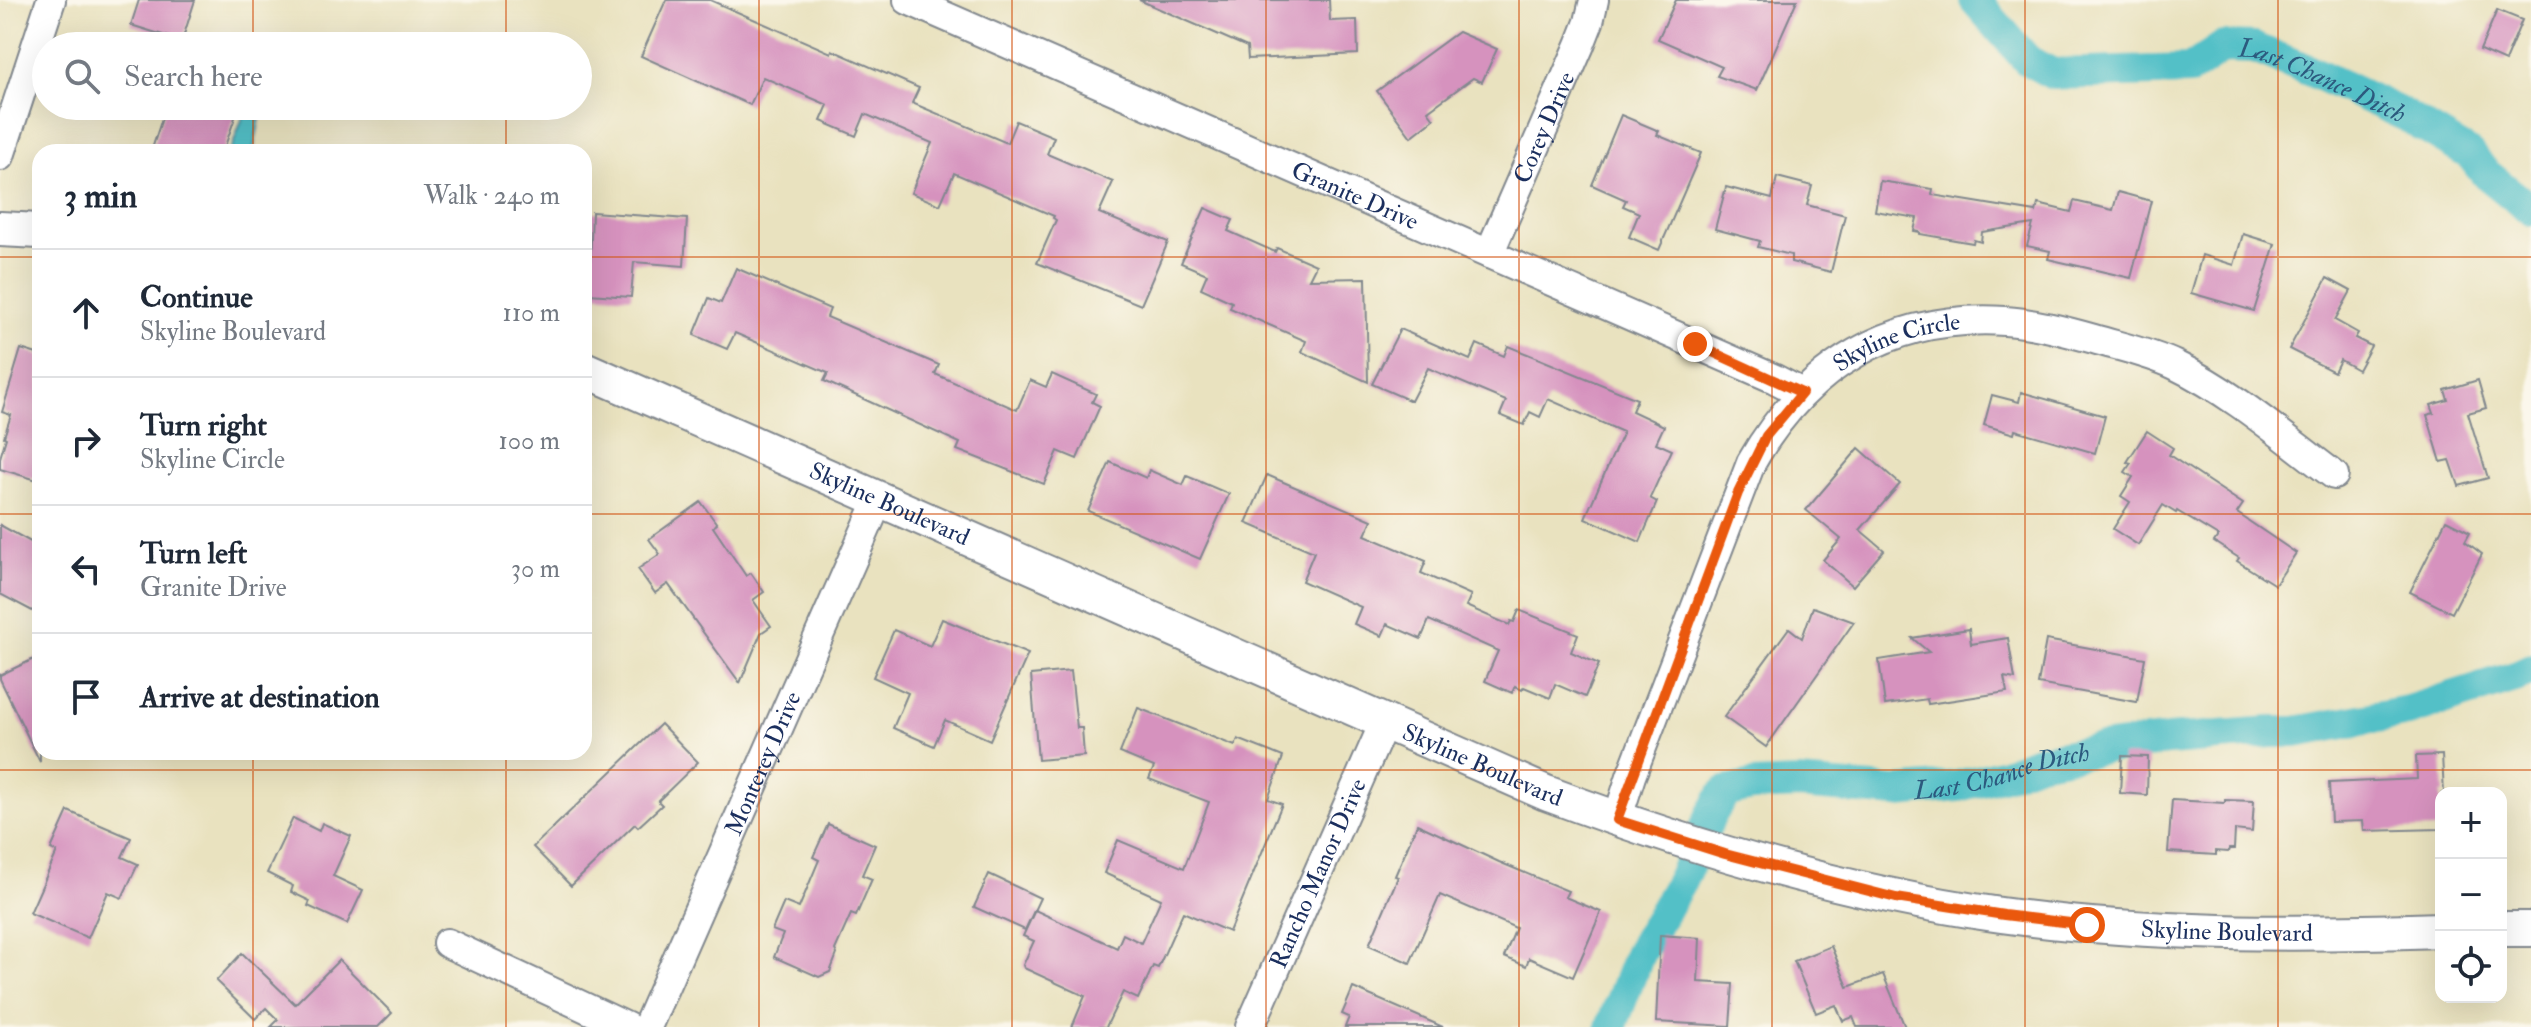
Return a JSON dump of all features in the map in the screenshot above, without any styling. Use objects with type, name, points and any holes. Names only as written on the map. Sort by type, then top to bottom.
[{"type":"street","points":[[41,32],[51,0]]},
{"type":"street","name":"Granite Drive","points":[[908,0],[1802,393]]},
{"type":"street","name":"Corey Drive","points":[[1489,254],[1580,45],[1594,0]]},
{"type":"street","points":[[0,156],[32,58]]},
{"type":"street","points":[[0,229],[32,231]]},
{"type":"street","name":"Skyline Circle","points":[[1617,820],[1738,493],[1766,436],[1802,393],[1831,368],[1882,340],[1940,323],[2006,321],[2042,326],[2145,354],[2182,368],[2227,395],[2334,475]]},
{"type":"street","name":"Skyline Boulevard","points":[[592,373],[1546,793],[1617,820],[1725,854],[1896,898],[2087,925],[2175,930],[2366,933],[2435,930]]},
{"type":"street","name":"Monterey Drive","points":[[647,1027],[879,499]]},
{"type":"street","name":"Rancho Manor Drive","points":[[1250,1027],[1385,721]]},
{"type":"street","points":[[2507,929],[2531,929]]},
{"type":"street","points":[[447,943],[627,1027]]},
{"type":"water","points":[[242,120],[260,120],[255,144],[233,144]]},
{"type":"building","points":[[139,0],[195,0],[185,32],[153,32],[131,25]]},
{"type":"building","points":[[666,0],[710,0],[831,53],[832,50],[919,88],[912,103],[1007,143],[1016,121],[1054,137],[1047,154],[1113,182],[1099,213],[1168,242],[1141,305],[1037,263],[1056,220],[1054,216],[954,173],[940,205],[911,193],[932,143],[865,114],[856,136],[821,121],[828,105],[763,77],[750,105],[641,56]]},
{"type":"building","points":[[1139,0],[1329,0],[1330,21],[1357,20],[1358,54],[1248,59],[1247,47]]},
{"type":"building","points":[[1676,0],[1797,0],[1757,90],[1717,76],[1722,67],[1658,39]]},
{"type":"building","points":[[2497,10],[2522,20],[2505,61],[2480,50]]},
{"type":"building","points":[[1458,32],[1497,49],[1482,82],[1473,78],[1428,111],[1434,119],[1411,137],[1377,91]]},
{"type":"building","points":[[1621,115],[1659,131],[1657,135],[1701,153],[1659,250],[1629,237],[1639,213],[1623,206],[1626,200],[1592,185]]},
{"type":"building","points":[[161,120],[234,120],[226,144],[154,144]]},
{"type":"building","points":[[1777,177],[1812,186],[1807,205],[1845,215],[1831,272],[1791,262],[1791,255],[1758,247],[1760,241],[1715,229],[1726,187],[1772,199]]},
{"type":"building","points":[[1880,181],[1933,189],[1932,195],[2036,212],[2038,204],[2071,212],[2074,201],[2113,210],[2118,192],[2151,201],[2131,278],[2048,259],[2050,251],[2027,246],[2033,224],[1982,232],[1981,242],[1974,240],[1973,243],[1920,234],[1914,231],[1917,218],[1875,211]]},
{"type":"building","points":[[1205,208],[1233,220],[1228,231],[1275,252],[1277,248],[1316,265],[1309,279],[1366,278],[1368,382],[1302,352],[1306,341],[1230,308],[1232,302],[1201,288],[1207,274],[1181,263]]},
{"type":"building","points":[[592,212],[687,219],[684,266],[634,262],[631,297],[592,294]]},
{"type":"building","points":[[2243,234],[2275,244],[2254,311],[2191,293],[2202,255],[2234,265]]},
{"type":"building","points":[[736,268],[830,309],[827,317],[939,365],[935,374],[1017,410],[1030,380],[1046,387],[1052,374],[1096,394],[1092,402],[1100,406],[1077,459],[1058,451],[1044,484],[957,450],[960,443],[824,381],[828,373],[735,333],[727,349],[694,335],[709,298],[721,303]]},
{"type":"building","points":[[2327,278],[2351,291],[2335,320],[2358,333],[2355,338],[2371,346],[2358,370],[2340,360],[2334,372],[2289,349]]},
{"type":"building","points":[[1400,329],[1470,360],[1477,344],[1504,356],[1508,346],[1637,399],[1632,411],[1664,426],[1656,443],[1672,450],[1650,498],[1657,502],[1640,542],[1585,518],[1623,432],[1548,399],[1540,417],[1530,412],[1524,425],[1500,415],[1506,401],[1428,368],[1411,401],[1372,384]]},
{"type":"building","points":[[21,349],[32,352],[32,479],[0,469],[4,437],[11,415],[2,412]]},
{"type":"building","points":[[2478,380],[2486,408],[2468,413],[2488,478],[2459,486],[2450,460],[2441,462],[2427,415],[2434,413],[2431,405],[2448,400],[2445,390]]},
{"type":"building","points":[[2021,392],[2105,416],[2095,453],[2015,430],[2014,434],[1984,425],[1992,395],[2019,402]]},
{"type":"building","points":[[2147,431],[2173,448],[2169,455],[2243,504],[2237,513],[2296,553],[2275,585],[2214,542],[2218,536],[2163,505],[2138,545],[2113,529],[2130,502],[2121,496],[2133,477],[2125,472],[2131,463],[2127,462]]},
{"type":"building","points":[[1859,448],[1900,484],[1860,530],[1884,550],[1853,586],[1823,560],[1841,539],[1806,510]]},
{"type":"building","points":[[1110,462],[1146,478],[1149,470],[1183,485],[1187,476],[1229,494],[1200,559],[1088,511]]},
{"type":"building","points":[[1267,475],[1372,520],[1365,535],[1426,561],[1421,573],[1471,595],[1466,606],[1509,625],[1511,621],[1514,622],[1519,610],[1578,634],[1571,652],[1599,664],[1585,697],[1555,684],[1550,698],[1524,687],[1522,690],[1515,686],[1512,693],[1485,681],[1498,651],[1429,620],[1421,639],[1387,624],[1382,636],[1354,624],[1361,607],[1302,581],[1314,552],[1246,523]]},
{"type":"building","points":[[701,502],[717,524],[713,527],[746,576],[751,573],[764,592],[753,600],[771,626],[761,633],[740,683],[668,584],[655,593],[638,569],[660,554],[649,539]]},
{"type":"building","points":[[2446,520],[2470,532],[2465,541],[2482,554],[2452,613],[2410,592]]},
{"type":"building","points":[[0,525],[32,543],[32,611],[0,594]]},
{"type":"building","points":[[1813,607],[1854,622],[1766,747],[1724,717],[1789,628],[1802,638]]},
{"type":"building","points":[[942,619],[1028,654],[990,740],[945,720],[934,746],[893,728],[908,693],[873,677],[894,630],[930,646]]},
{"type":"building","points":[[1969,629],[1971,644],[2008,638],[2015,679],[2004,677],[2007,692],[1928,704],[1927,699],[1885,705],[1879,660],[1929,652],[1912,638]]},
{"type":"building","points":[[2046,640],[2145,658],[2137,702],[2038,684]]},
{"type":"building","points":[[32,660],[32,745],[0,679],[0,675]]},
{"type":"building","points":[[1071,671],[1077,728],[1082,728],[1084,756],[1038,760],[1031,675]]},
{"type":"building","points":[[1138,708],[1235,746],[1238,739],[1283,757],[1268,799],[1282,804],[1229,932],[1183,912],[1158,968],[1153,966],[1138,999],[1123,992],[1106,1027],[1072,1027],[1085,996],[1023,965],[1034,941],[1023,936],[1035,910],[1117,948],[1123,934],[1141,943],[1161,899],[1104,873],[1118,840],[1184,868],[1209,802],[1149,779],[1154,767],[1120,753]]},
{"type":"building","points":[[661,724],[698,762],[658,801],[662,805],[638,827],[635,824],[571,886],[533,847]]},
{"type":"building","points":[[2442,755],[2444,787],[2435,787],[2435,829],[2364,831],[2363,821],[2331,822],[2329,783],[2417,779],[2416,756]]},
{"type":"building","points":[[2122,756],[2148,757],[2147,795],[2120,793]]},
{"type":"building","points":[[2172,800],[2254,801],[2252,832],[2235,830],[2234,849],[2216,851],[2216,855],[2168,852]]},
{"type":"building","points":[[68,811],[131,838],[122,857],[138,864],[122,898],[108,892],[88,938],[30,913],[57,852],[51,849]]},
{"type":"building","points":[[293,818],[319,831],[322,823],[351,836],[333,876],[363,890],[347,924],[308,906],[310,901],[291,892],[293,886],[267,873]]},
{"type":"building","points":[[828,824],[875,845],[862,875],[872,879],[856,916],[851,914],[835,950],[837,954],[830,972],[819,977],[774,957],[783,934],[772,930],[784,902],[799,908],[819,860],[813,857]]},
{"type":"building","points":[[1417,824],[1568,891],[1565,897],[1601,912],[1573,977],[1529,958],[1526,966],[1504,957],[1516,928],[1440,895],[1410,963],[1369,945]]},
{"type":"building","points":[[989,874],[1040,898],[1025,930],[974,907]]},
{"type":"building","points":[[1660,935],[1700,938],[1698,982],[1733,984],[1730,1026],[1656,1022]]},
{"type":"building","points":[[1831,946],[1848,987],[1883,974],[1905,1027],[1857,1027],[1853,1017],[1843,1021],[1836,1005],[1816,1013],[1794,961]]},
{"type":"building","points":[[242,953],[295,1004],[339,960],[392,1013],[378,1027],[271,1027],[278,1020],[266,1008],[255,1019],[216,981]]},
{"type":"building","points":[[1353,988],[1443,1027],[1345,1027],[1349,1017],[1342,1014]]},
{"type":"waterway","name":"Last Chance Ditch","points":[[1975,0],[2027,60],[2053,74],[2190,70],[2223,47],[2254,48],[2402,114],[2471,155],[2484,172],[2531,210]]},
{"type":"waterway","name":"Last Chance Ditch","points":[[1611,1027],[1639,954],[1681,881],[1725,792],[1752,786],[1799,784],[1898,792],[1958,786],[2005,774],[2038,761],[2101,749],[2168,740],[2295,732],[2408,711],[2531,670]]},
{"type":"route","points":[[1695,344],[1802,393],[1766,436],[1738,493],[1617,820],[1725,854],[1896,898],[2087,925]]}]
